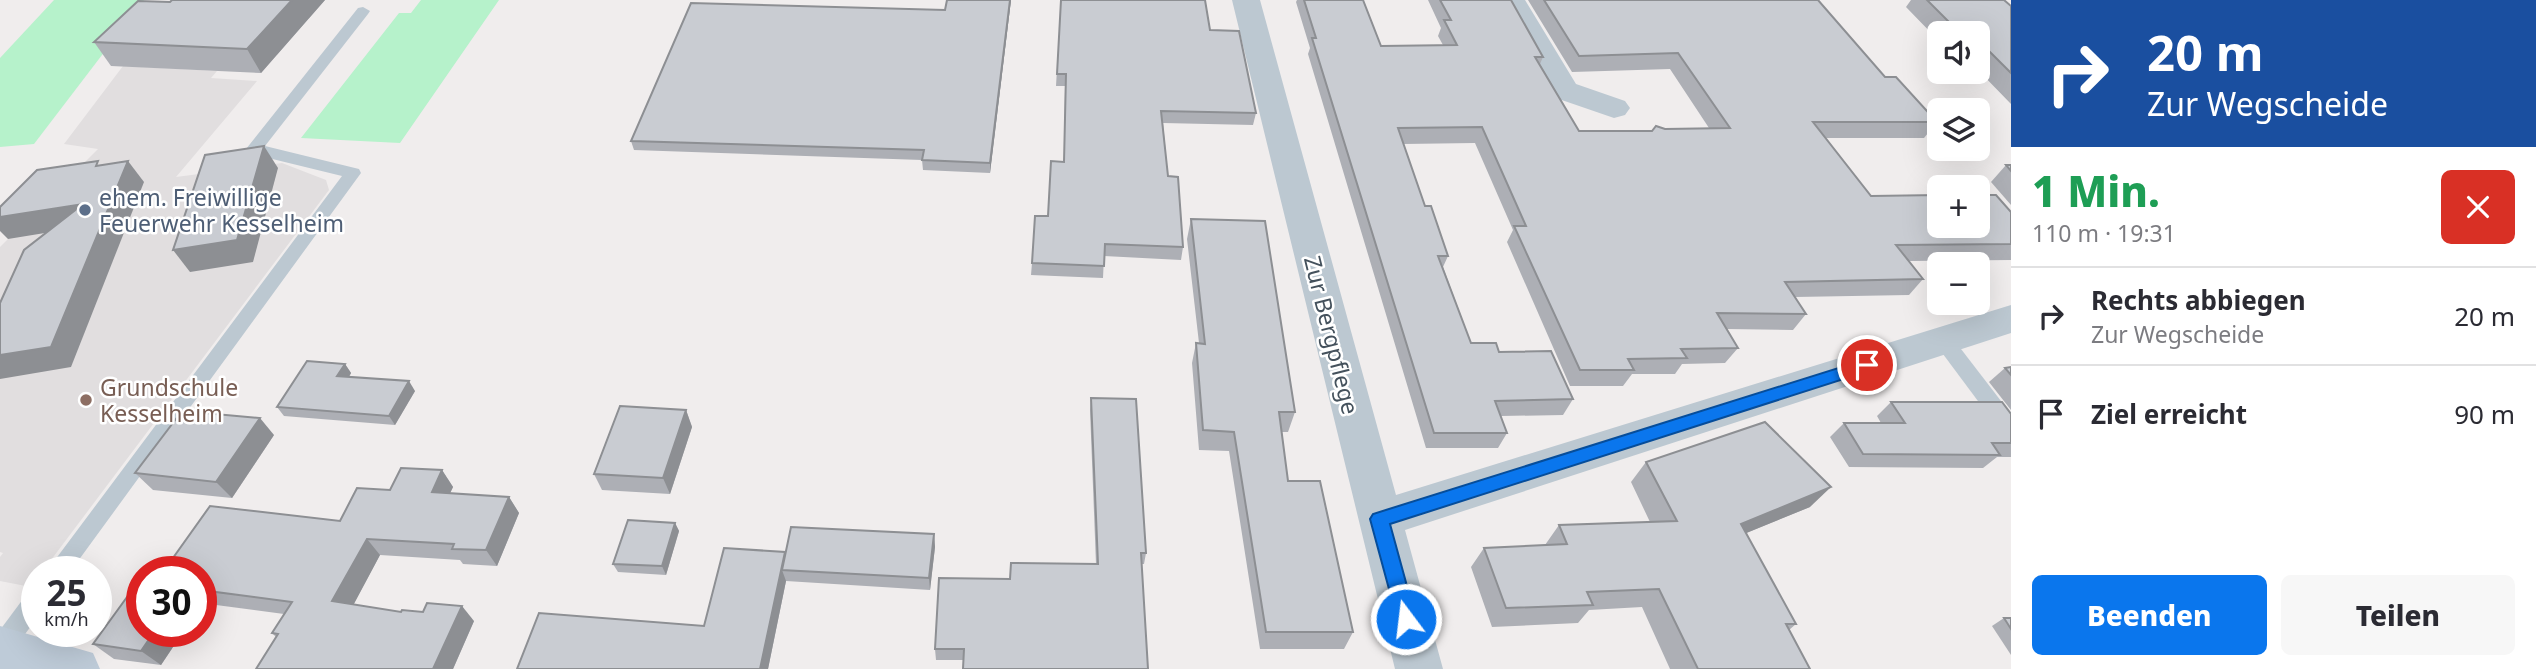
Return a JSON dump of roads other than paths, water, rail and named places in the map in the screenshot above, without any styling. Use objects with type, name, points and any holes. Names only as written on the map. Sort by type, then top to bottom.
[{"type":"street","name":"Zur Bergpflege","points":[[1247,0],[1419,669]]},
{"type":"street","points":[[1511,0],[1564,90],[1614,108]]},
{"type":"street","points":[[1380,519],[2011,319]]},
{"type":"street","points":[[0,649],[76,669]]},
{"type":"lane","points":[[69,556],[353,173],[254,149],[363,11]]},
{"type":"lane","points":[[1944,341],[2011,430]]},
{"type":"lane","points":[[0,649],[21,621]]},
{"type":"place","name":"ehem. Freiwillige Feuerwehr Kesselheim","points":[[85,210]]},
{"type":"place","name":"Grundschule Kesselheim","points":[[86,400]]}]
